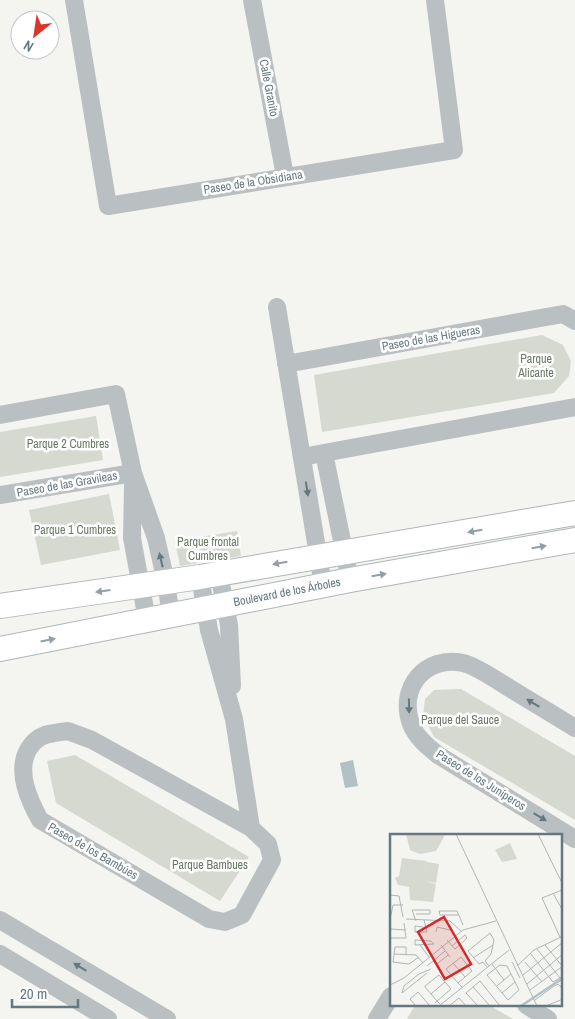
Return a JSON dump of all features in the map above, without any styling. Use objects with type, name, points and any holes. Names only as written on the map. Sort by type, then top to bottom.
[{"type":"main road","points":[[0,606],[210,575],[478,531],[575,513]]},
{"type":"main road","name":"Boulevard de los Árboles","points":[[0,650],[323,585],[575,540]]},
{"type":"street","name":"Paseo de la Obsidiana","points":[[74,0],[108,206],[454,150],[435,0]]},
{"type":"street","name":"Calle Granito","points":[[255,0],[285,176]]},
{"type":"street","points":[[277,307],[323,585]]},
{"type":"street","name":"Paseo de las Higueras","points":[[286,364],[563,314],[575,321]]},
{"type":"street","name":"Paseo de las Gravileas","points":[[0,415],[116,394],[133,473],[156,538],[166,582],[171,616]]},
{"type":"street","points":[[302,457],[575,406]]},
{"type":"street","points":[[324,453],[350,580]]},
{"type":"street","name":"Paseo de las Gravileas","points":[[0,495],[133,473]]},
{"type":"street","name":"Paseo de las Gravileas","points":[[133,473],[132,538],[147,620]]},
{"type":"street","points":[[210,575],[216,606],[209,630],[234,719],[251,828]]},
{"type":"street","name":"Paseo de los Juníperos","points":[[575,728],[486,674],[464,663],[446,661],[429,667],[417,677],[410,689],[407,707],[412,724],[421,740],[438,755],[575,838]]},
{"type":"street","name":"Paseo de los Bambúes","points":[[68,731],[92,740],[251,828],[268,844],[272,860],[242,915],[225,922],[209,919],[40,820],[31,804],[24,780],[23,759],[32,743],[44,736],[68,731]]},
{"type":"street","points":[[0,920],[167,1019]]},
{"type":"street","points":[[18,930],[1,956],[108,1019]]},
{"type":"street","points":[[377,1019],[390,998]]},
{"type":"street","points":[[528,1006],[548,1019]]},
{"type":"green space","name":"Parque Alicante","points":[[542,335],[563,345],[571,361],[569,376],[554,393],[322,432],[314,375]]},
{"type":"green space","name":"Parque 2 Cumbres","points":[[96,416],[103,460],[0,477],[0,432]]},
{"type":"green space","name":"Parque 1 Cumbres","points":[[109,494],[120,550],[41,565],[29,510]]},
{"type":"green space","name":"Parque frontal Cumbres","points":[[237,531],[241,556],[180,566],[175,541]]},
{"type":"green space","name":"Parque del Sauce","points":[[461,689],[575,756],[575,820],[434,737],[423,716],[425,699],[434,690]]},
{"type":"green space","name":"Parque Bambues","points":[[75,755],[249,857],[220,901],[56,803],[47,761]]},
{"type":"green space","points":[[414,1006],[491,1006],[513,1019],[407,1019]]},
{"type":"shaded area","points":[[353,760],[358,786],[345,788],[340,763]]}]
